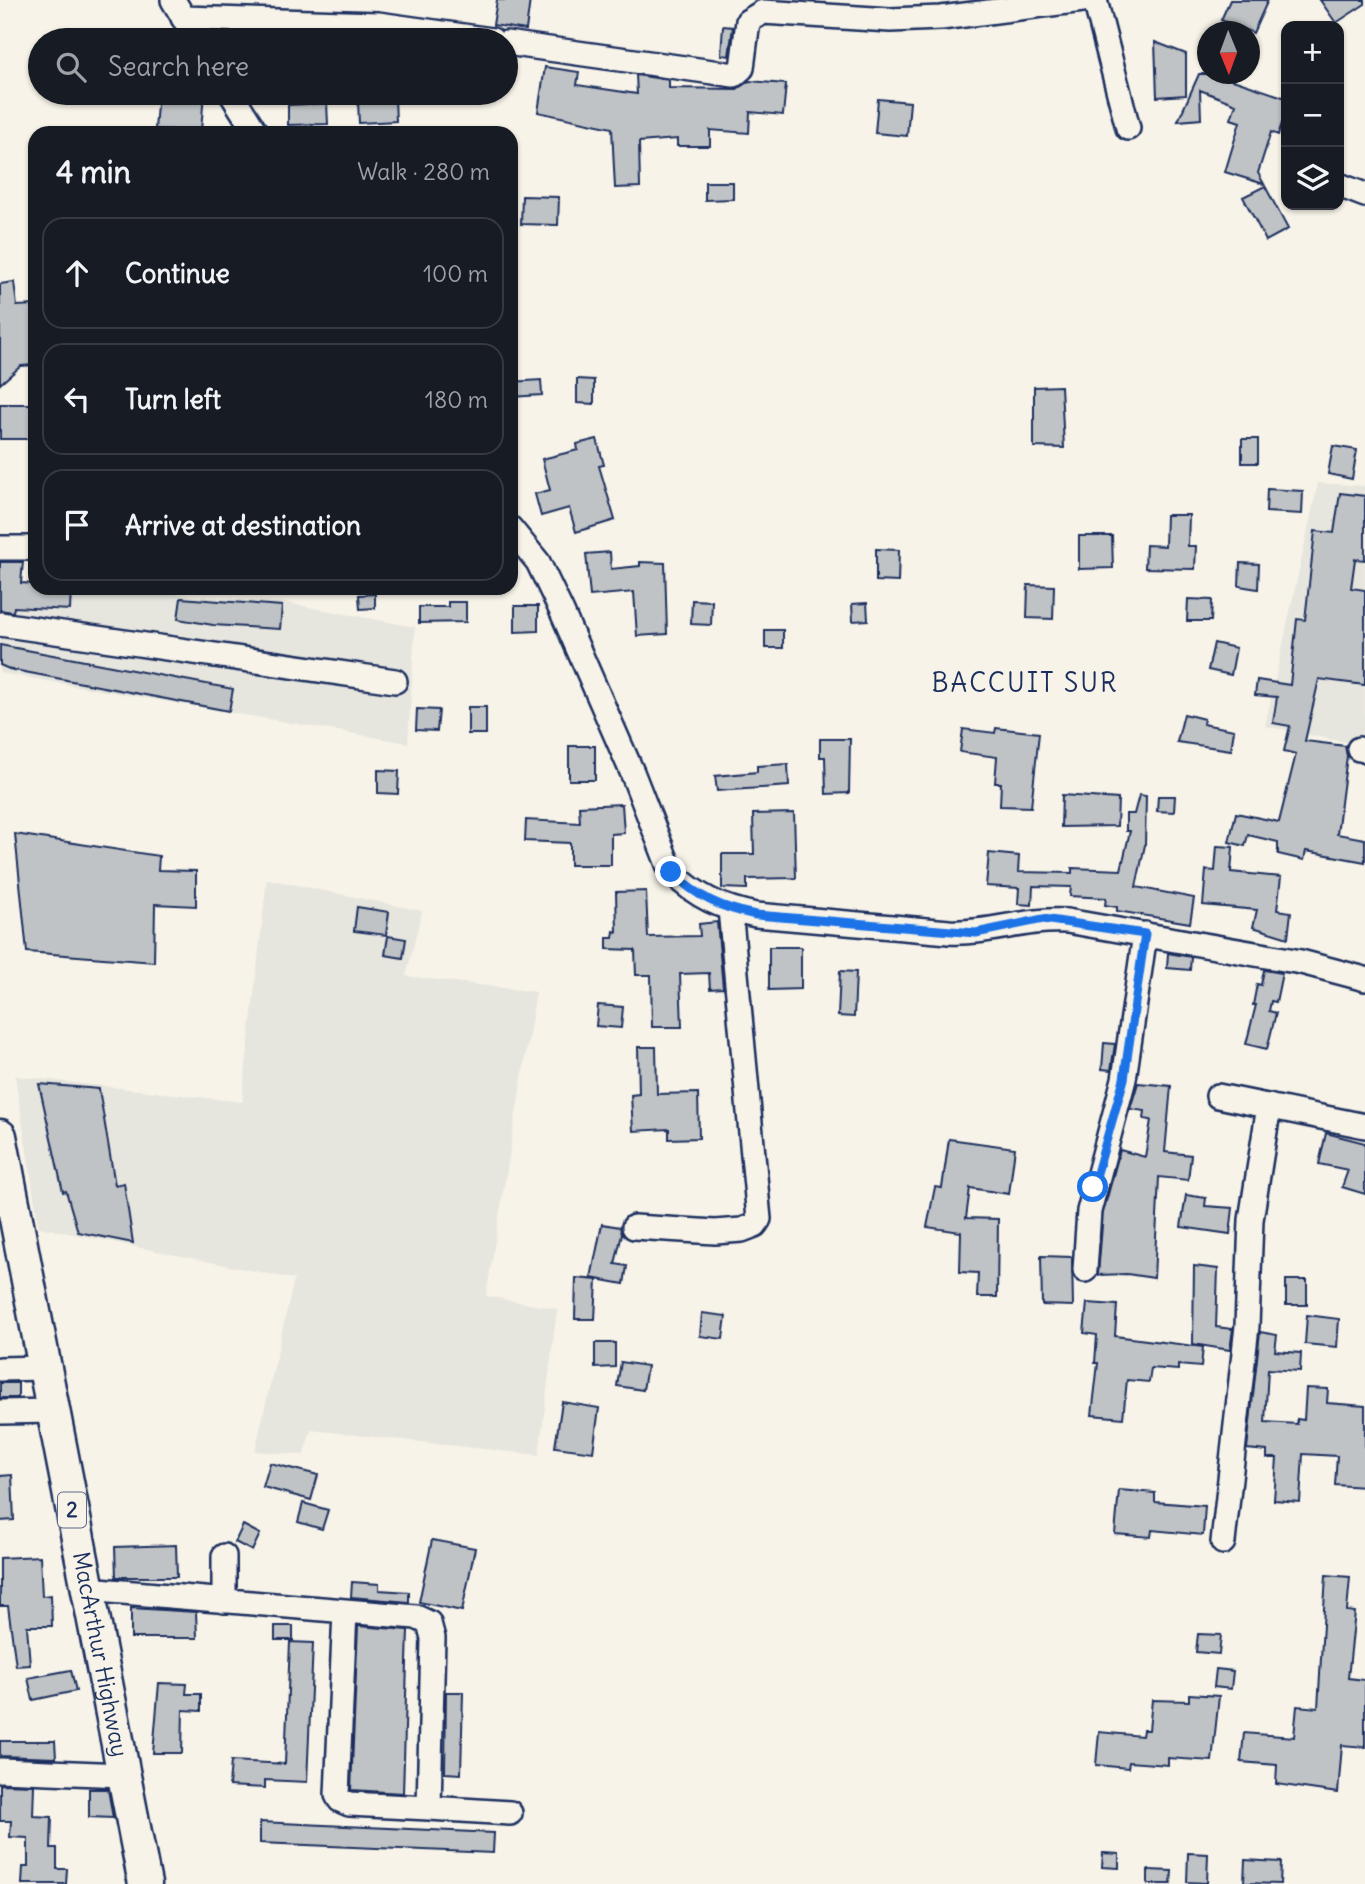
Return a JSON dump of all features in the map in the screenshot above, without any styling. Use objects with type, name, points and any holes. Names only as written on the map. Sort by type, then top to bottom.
[{"type":"highway","name":"MacArthur Highway","points":[[0,1136],[145,1884]]},
{"type":"street","points":[[518,45],[734,75],[742,68],[748,21],[762,12],[890,20],[941,18],[1083,0]]},
{"type":"street","points":[[1095,0],[1128,128]]},
{"type":"street","points":[[178,9],[190,28]]},
{"type":"street","points":[[178,9],[406,28]]},
{"type":"street","points":[[238,105],[251,126]]},
{"type":"street","points":[[1344,187],[1365,195]]},
{"type":"street","points":[[518,538],[538,562],[562,612],[632,772],[671,872],[692,892],[730,909],[756,915],[949,932],[976,933],[1043,919],[1301,962],[1365,979]]},
{"type":"street","points":[[0,548],[28,548]]},
{"type":"street","points":[[0,624],[395,681]]},
{"type":"street","points":[[634,1227],[733,1231],[755,1226],[759,1219],[730,909]]},
{"type":"street","points":[[1085,1270],[1091,1199],[1122,1092],[1145,934]]},
{"type":"street","points":[[1218,1096],[1365,1126]]},
{"type":"street","points":[[1223,1542],[1247,1326],[1251,1220],[1260,1146],[1269,1106]]},
{"type":"street","points":[[0,1369],[44,1368]]},
{"type":"street","points":[[0,1412],[52,1411]]},
{"type":"street","points":[[224,1556],[224,1601]]},
{"type":"street","points":[[88,1588],[416,1617],[429,1623],[432,1629],[429,1808]]},
{"type":"street","points":[[345,1611],[337,1795],[340,1800],[349,1804],[510,1813]]},
{"type":"street","points":[[0,1770],[123,1775]]},
{"type":"shaded area","points":[[1318,483],[1365,486],[1365,746],[1265,726]]},
{"type":"shaded area","points":[[0,581],[28,583],[28,595],[189,595],[282,602],[415,627],[408,743],[0,673]]},
{"type":"shaded area","points":[[267,879],[422,911],[406,976],[536,992],[486,1296],[557,1309],[539,1455],[311,1430],[304,1455],[255,1451],[294,1279],[39,1227],[15,1076],[242,1102]]},
{"type":"building","points":[[497,0],[530,0],[526,30],[493,25]]},
{"type":"building","points":[[1230,0],[1268,0],[1258,21],[1221,20]]},
{"type":"building","points":[[1320,0],[1365,0],[1365,4],[1339,21],[1335,21]]},
{"type":"building","points":[[723,26],[733,27],[729,56],[721,55]]},
{"type":"building","points":[[1155,42],[1186,54],[1186,95],[1157,97]]},
{"type":"building","points":[[545,67],[579,72],[577,85],[637,94],[636,75],[669,80],[669,88],[737,89],[749,81],[786,84],[783,115],[750,112],[749,133],[710,130],[710,146],[677,146],[677,139],[639,142],[640,187],[615,188],[612,128],[538,112]]},
{"type":"building","points":[[1197,78],[1197,84],[1245,84],[1281,96],[1281,126],[1278,135],[1271,132],[1258,173],[1264,184],[1225,172],[1240,122],[1231,119],[1236,104],[1200,90],[1201,119],[1178,121]]},
{"type":"building","points":[[878,99],[910,102],[907,136],[875,133]]},
{"type":"building","points":[[157,105],[203,105],[201,126],[155,126]]},
{"type":"building","points":[[288,105],[327,105],[328,124],[288,125]]},
{"type":"building","points":[[358,105],[395,105],[396,121],[359,123]]},
{"type":"building","points":[[705,182],[733,182],[733,199],[705,200]]},
{"type":"building","points":[[1265,186],[1288,229],[1266,241],[1243,197]]},
{"type":"building","points":[[522,196],[559,197],[558,225],[521,224]]},
{"type":"building","points":[[14,282],[17,306],[28,305],[28,366],[21,366],[0,384],[0,284]]},
{"type":"building","points":[[577,379],[594,380],[594,404],[577,403]]},
{"type":"building","points":[[541,380],[542,395],[518,397],[518,382]]},
{"type":"building","points":[[1061,386],[1064,448],[1034,447],[1034,387]]},
{"type":"building","points":[[0,404],[28,404],[28,439],[0,439]]},
{"type":"building","points":[[597,439],[604,465],[599,466],[615,520],[576,532],[569,508],[541,516],[535,494],[550,490],[542,459],[578,450],[577,444]]},
{"type":"building","points":[[1242,439],[1258,439],[1258,463],[1242,463]]},
{"type":"building","points":[[1333,446],[1357,450],[1352,479],[1328,474]]},
{"type":"building","points":[[1267,489],[1303,491],[1302,514],[1266,512]]},
{"type":"building","points":[[1340,493],[1365,496],[1365,560],[1355,559],[1351,588],[1365,590],[1365,685],[1319,679],[1305,741],[1345,746],[1347,756],[1337,834],[1365,839],[1365,862],[1306,851],[1304,860],[1278,854],[1278,842],[1248,835],[1245,846],[1229,842],[1236,813],[1279,822],[1296,754],[1284,751],[1290,726],[1273,723],[1277,697],[1255,695],[1257,680],[1290,685],[1297,619],[1305,620],[1315,531],[1334,533]]},
{"type":"building","points":[[1166,515],[1189,515],[1188,546],[1196,546],[1195,569],[1145,568],[1146,545],[1165,546]]},
{"type":"building","points":[[1079,536],[1112,536],[1113,568],[1079,569]]},
{"type":"building","points":[[876,549],[899,550],[898,582],[876,581]]},
{"type":"building","points":[[610,552],[611,569],[640,566],[640,562],[665,563],[667,634],[637,636],[634,592],[590,596],[586,554]]},
{"type":"building","points":[[0,562],[23,562],[21,583],[28,584],[28,595],[71,595],[70,610],[14,607],[13,612],[0,610]]},
{"type":"building","points":[[1240,563],[1259,564],[1258,589],[1239,586]]},
{"type":"building","points":[[1028,585],[1054,586],[1053,619],[1027,618]]},
{"type":"building","points":[[359,595],[375,595],[375,608],[360,609]]},
{"type":"building","points":[[181,598],[282,606],[280,629],[213,625],[178,619]]},
{"type":"building","points":[[1188,599],[1212,600],[1211,621],[1187,621]]},
{"type":"building","points":[[692,600],[712,601],[711,625],[691,624]]},
{"type":"building","points":[[448,602],[466,602],[466,622],[419,623],[419,607],[448,607]]},
{"type":"building","points":[[867,603],[868,620],[853,621],[852,604]]},
{"type":"building","points":[[515,606],[538,606],[538,631],[515,632]]},
{"type":"building","points":[[765,630],[783,630],[783,648],[765,648]]},
{"type":"building","points":[[1214,643],[1236,648],[1231,675],[1208,670]]},
{"type":"building","points":[[0,645],[233,689],[229,711],[9,669],[0,665]]},
{"type":"building","points":[[468,707],[486,707],[486,734],[468,734]]},
{"type":"building","points":[[417,709],[439,710],[437,731],[416,730]]},
{"type":"building","points":[[1184,714],[1204,719],[1203,724],[1234,730],[1231,750],[1177,742]]},
{"type":"building","points":[[996,728],[1039,733],[1031,807],[1000,806],[1001,783],[995,783],[997,757],[960,752],[963,729],[995,733]]},
{"type":"building","points":[[820,739],[850,739],[849,793],[826,794],[825,757],[820,757]]},
{"type":"building","points":[[569,746],[595,746],[595,780],[569,780]]},
{"type":"building","points":[[788,764],[789,786],[717,791],[715,776],[757,772],[757,766]]},
{"type":"building","points":[[378,770],[399,771],[398,794],[378,793]]},
{"type":"building","points":[[1062,795],[1118,799],[1117,826],[1061,827]]},
{"type":"building","points":[[1139,795],[1146,796],[1145,845],[1136,887],[1194,898],[1190,923],[1117,911],[1117,907],[1105,905],[1106,898],[1070,896],[1071,887],[1033,886],[1032,905],[1018,904],[1019,888],[986,886],[989,853],[1019,856],[1018,872],[1072,873],[1072,868],[1121,870],[1130,831],[1126,831],[1126,814],[1134,814]]},
{"type":"building","points":[[1158,796],[1175,796],[1174,812],[1157,811]]},
{"type":"building","points":[[622,804],[624,833],[611,834],[611,865],[570,865],[570,843],[525,841],[526,820],[580,823],[579,806]]},
{"type":"building","points":[[794,813],[796,878],[747,879],[747,889],[722,888],[722,854],[754,854],[753,814]]},
{"type":"building","points":[[15,834],[159,856],[158,870],[196,871],[196,906],[155,904],[154,962],[27,952]]},
{"type":"building","points":[[1217,846],[1233,847],[1231,872],[1281,877],[1277,910],[1291,912],[1288,938],[1253,927],[1257,910],[1203,905],[1206,870],[1215,871]]},
{"type":"building","points":[[646,891],[648,937],[700,936],[699,924],[717,922],[723,988],[710,989],[709,973],[680,974],[682,1027],[652,1027],[651,975],[636,975],[635,950],[607,949],[607,938],[613,938],[614,931],[617,932],[616,892]]},
{"type":"building","points":[[357,907],[389,912],[386,935],[354,931]]},
{"type":"building","points":[[388,936],[406,939],[403,958],[385,955]]},
{"type":"building","points":[[769,947],[801,947],[801,989],[769,990]]},
{"type":"building","points":[[1168,953],[1191,957],[1190,970],[1167,968]]},
{"type":"building","points":[[1264,970],[1282,973],[1276,1002],[1271,1001],[1269,1011],[1276,1013],[1267,1049],[1246,1044],[1256,1005],[1253,1005],[1257,984],[1261,985]]},
{"type":"building","points":[[840,971],[856,972],[854,1017],[838,1016]]},
{"type":"building","points":[[598,1005],[623,1007],[621,1028],[596,1026]]},
{"type":"building","points":[[1104,1043],[1115,1044],[1111,1070],[1102,1069]]},
{"type":"building","points":[[638,1047],[656,1047],[657,1094],[698,1093],[699,1138],[669,1139],[669,1129],[633,1131],[631,1095],[639,1094]]},
{"type":"building","points":[[1138,1083],[1171,1086],[1165,1152],[1191,1155],[1188,1180],[1159,1177],[1154,1278],[1127,1274],[1098,1275],[1103,1213],[1120,1150],[1145,1157],[1151,1120],[1144,1119],[1145,1111],[1130,1109]]},
{"type":"building","points":[[39,1084],[99,1089],[115,1185],[124,1183],[133,1243],[78,1232],[66,1191],[63,1192]]},
{"type":"building","points":[[1326,1133],[1365,1143],[1365,1194],[1342,1187],[1348,1170],[1319,1164]]},
{"type":"building","points":[[949,1139],[1015,1148],[1009,1194],[970,1188],[966,1218],[998,1219],[997,1297],[977,1297],[978,1273],[960,1272],[961,1232],[927,1227],[935,1187],[942,1188]]},
{"type":"building","points":[[1186,1195],[1206,1198],[1205,1206],[1233,1208],[1230,1234],[1181,1227]]},
{"type":"building","points":[[602,1224],[620,1227],[622,1234],[615,1264],[627,1266],[624,1284],[591,1278]]},
{"type":"building","points":[[1041,1256],[1072,1257],[1073,1306],[1042,1305]]},
{"type":"building","points":[[1194,1266],[1218,1269],[1216,1327],[1233,1329],[1230,1350],[1193,1344]]},
{"type":"building","points":[[576,1278],[597,1280],[595,1319],[575,1319]]},
{"type":"building","points":[[1286,1280],[1307,1280],[1307,1305],[1286,1305]]},
{"type":"building","points":[[1087,1303],[1117,1305],[1115,1336],[1203,1347],[1201,1367],[1178,1365],[1178,1370],[1151,1368],[1149,1382],[1127,1380],[1123,1418],[1092,1415],[1098,1363],[1095,1363],[1097,1335],[1084,1333]]},
{"type":"building","points":[[702,1313],[726,1316],[723,1339],[700,1336]]},
{"type":"building","points":[[1307,1315],[1339,1319],[1337,1347],[1305,1344]]},
{"type":"building","points":[[1260,1332],[1277,1335],[1275,1351],[1301,1353],[1300,1371],[1268,1369],[1265,1422],[1297,1424],[1297,1419],[1304,1420],[1306,1388],[1328,1389],[1327,1403],[1365,1406],[1365,1487],[1335,1485],[1337,1456],[1303,1454],[1300,1502],[1274,1500],[1277,1458],[1267,1458],[1267,1451],[1247,1449]]},
{"type":"building","points":[[595,1343],[615,1343],[615,1367],[595,1368]]},
{"type":"building","points":[[621,1362],[647,1366],[643,1390],[617,1386]]},
{"type":"building","points":[[0,1383],[18,1383],[18,1398],[0,1398]]},
{"type":"building","points":[[562,1402],[599,1408],[593,1452],[555,1447]]},
{"type":"building","points":[[270,1463],[318,1475],[311,1500],[263,1487]]},
{"type":"building","points":[[12,1475],[14,1520],[0,1521],[0,1476]]},
{"type":"building","points":[[1119,1490],[1155,1493],[1155,1502],[1205,1506],[1203,1535],[1152,1530],[1151,1537],[1115,1534]]},
{"type":"building","points":[[303,1503],[328,1510],[322,1529],[298,1522]]},
{"type":"building","points":[[243,1525],[260,1534],[252,1551],[235,1542]]},
{"type":"building","points":[[432,1540],[475,1548],[462,1611],[419,1602]]},
{"type":"building","points":[[176,1545],[177,1577],[116,1577],[115,1547]]},
{"type":"building","points":[[40,1556],[42,1596],[51,1595],[52,1626],[27,1626],[30,1665],[16,1666],[8,1606],[0,1606],[0,1558]]},
{"type":"building","points":[[1326,1575],[1350,1577],[1347,1611],[1355,1612],[1348,1678],[1365,1680],[1365,1747],[1342,1745],[1338,1793],[1276,1784],[1277,1765],[1241,1762],[1244,1733],[1294,1737],[1297,1706],[1318,1708]]},
{"type":"building","points":[[352,1582],[379,1584],[379,1590],[409,1592],[409,1602],[351,1597]]},
{"type":"building","points":[[131,1608],[196,1612],[197,1638],[131,1638]]},
{"type":"building","points":[[275,1626],[293,1626],[293,1640],[275,1640]]},
{"type":"building","points":[[358,1626],[408,1630],[403,1793],[351,1790]]},
{"type":"building","points":[[1198,1634],[1221,1635],[1219,1654],[1196,1652]]},
{"type":"building","points":[[290,1642],[313,1643],[307,1782],[265,1780],[265,1788],[229,1786],[231,1761],[285,1764]]},
{"type":"building","points":[[1216,1669],[1233,1671],[1231,1689],[1214,1687]]},
{"type":"building","points":[[71,1670],[76,1691],[33,1700],[28,1678]]},
{"type":"building","points":[[159,1683],[187,1684],[186,1694],[201,1694],[201,1711],[183,1710],[182,1753],[153,1753]]},
{"type":"building","points":[[446,1692],[463,1692],[461,1774],[445,1773]]},
{"type":"building","points":[[1189,1694],[1219,1696],[1212,1761],[1168,1758],[1168,1765],[1129,1762],[1128,1768],[1096,1765],[1099,1732],[1142,1736],[1143,1730],[1149,1730],[1152,1700],[1189,1701]]},
{"type":"building","points":[[0,1741],[55,1741],[56,1758],[0,1756]]},
{"type":"building","points":[[0,1784],[34,1785],[33,1816],[52,1817],[51,1848],[57,1848],[57,1869],[67,1869],[66,1884],[22,1884],[23,1867],[28,1867],[28,1838],[10,1837],[11,1821],[0,1821]]},
{"type":"building","points":[[89,1789],[108,1789],[113,1818],[89,1817]]},
{"type":"building","points":[[260,1822],[494,1833],[493,1853],[260,1843]]},
{"type":"building","points":[[1103,1853],[1119,1854],[1119,1868],[1102,1867]]},
{"type":"building","points":[[1188,1853],[1208,1854],[1207,1883],[1187,1882]]},
{"type":"building","points":[[1245,1860],[1281,1862],[1280,1884],[1244,1883]]},
{"type":"building","points":[[1148,1870],[1172,1871],[1171,1884],[1148,1884]]},
{"type":"district","name":"BACCUIT SUR","points":[[1025,683]]},
{"type":"route","points":[[671,872],[692,892],[730,909],[756,915],[976,933],[1043,919],[1145,934],[1119,1105],[1093,1187]]}]
